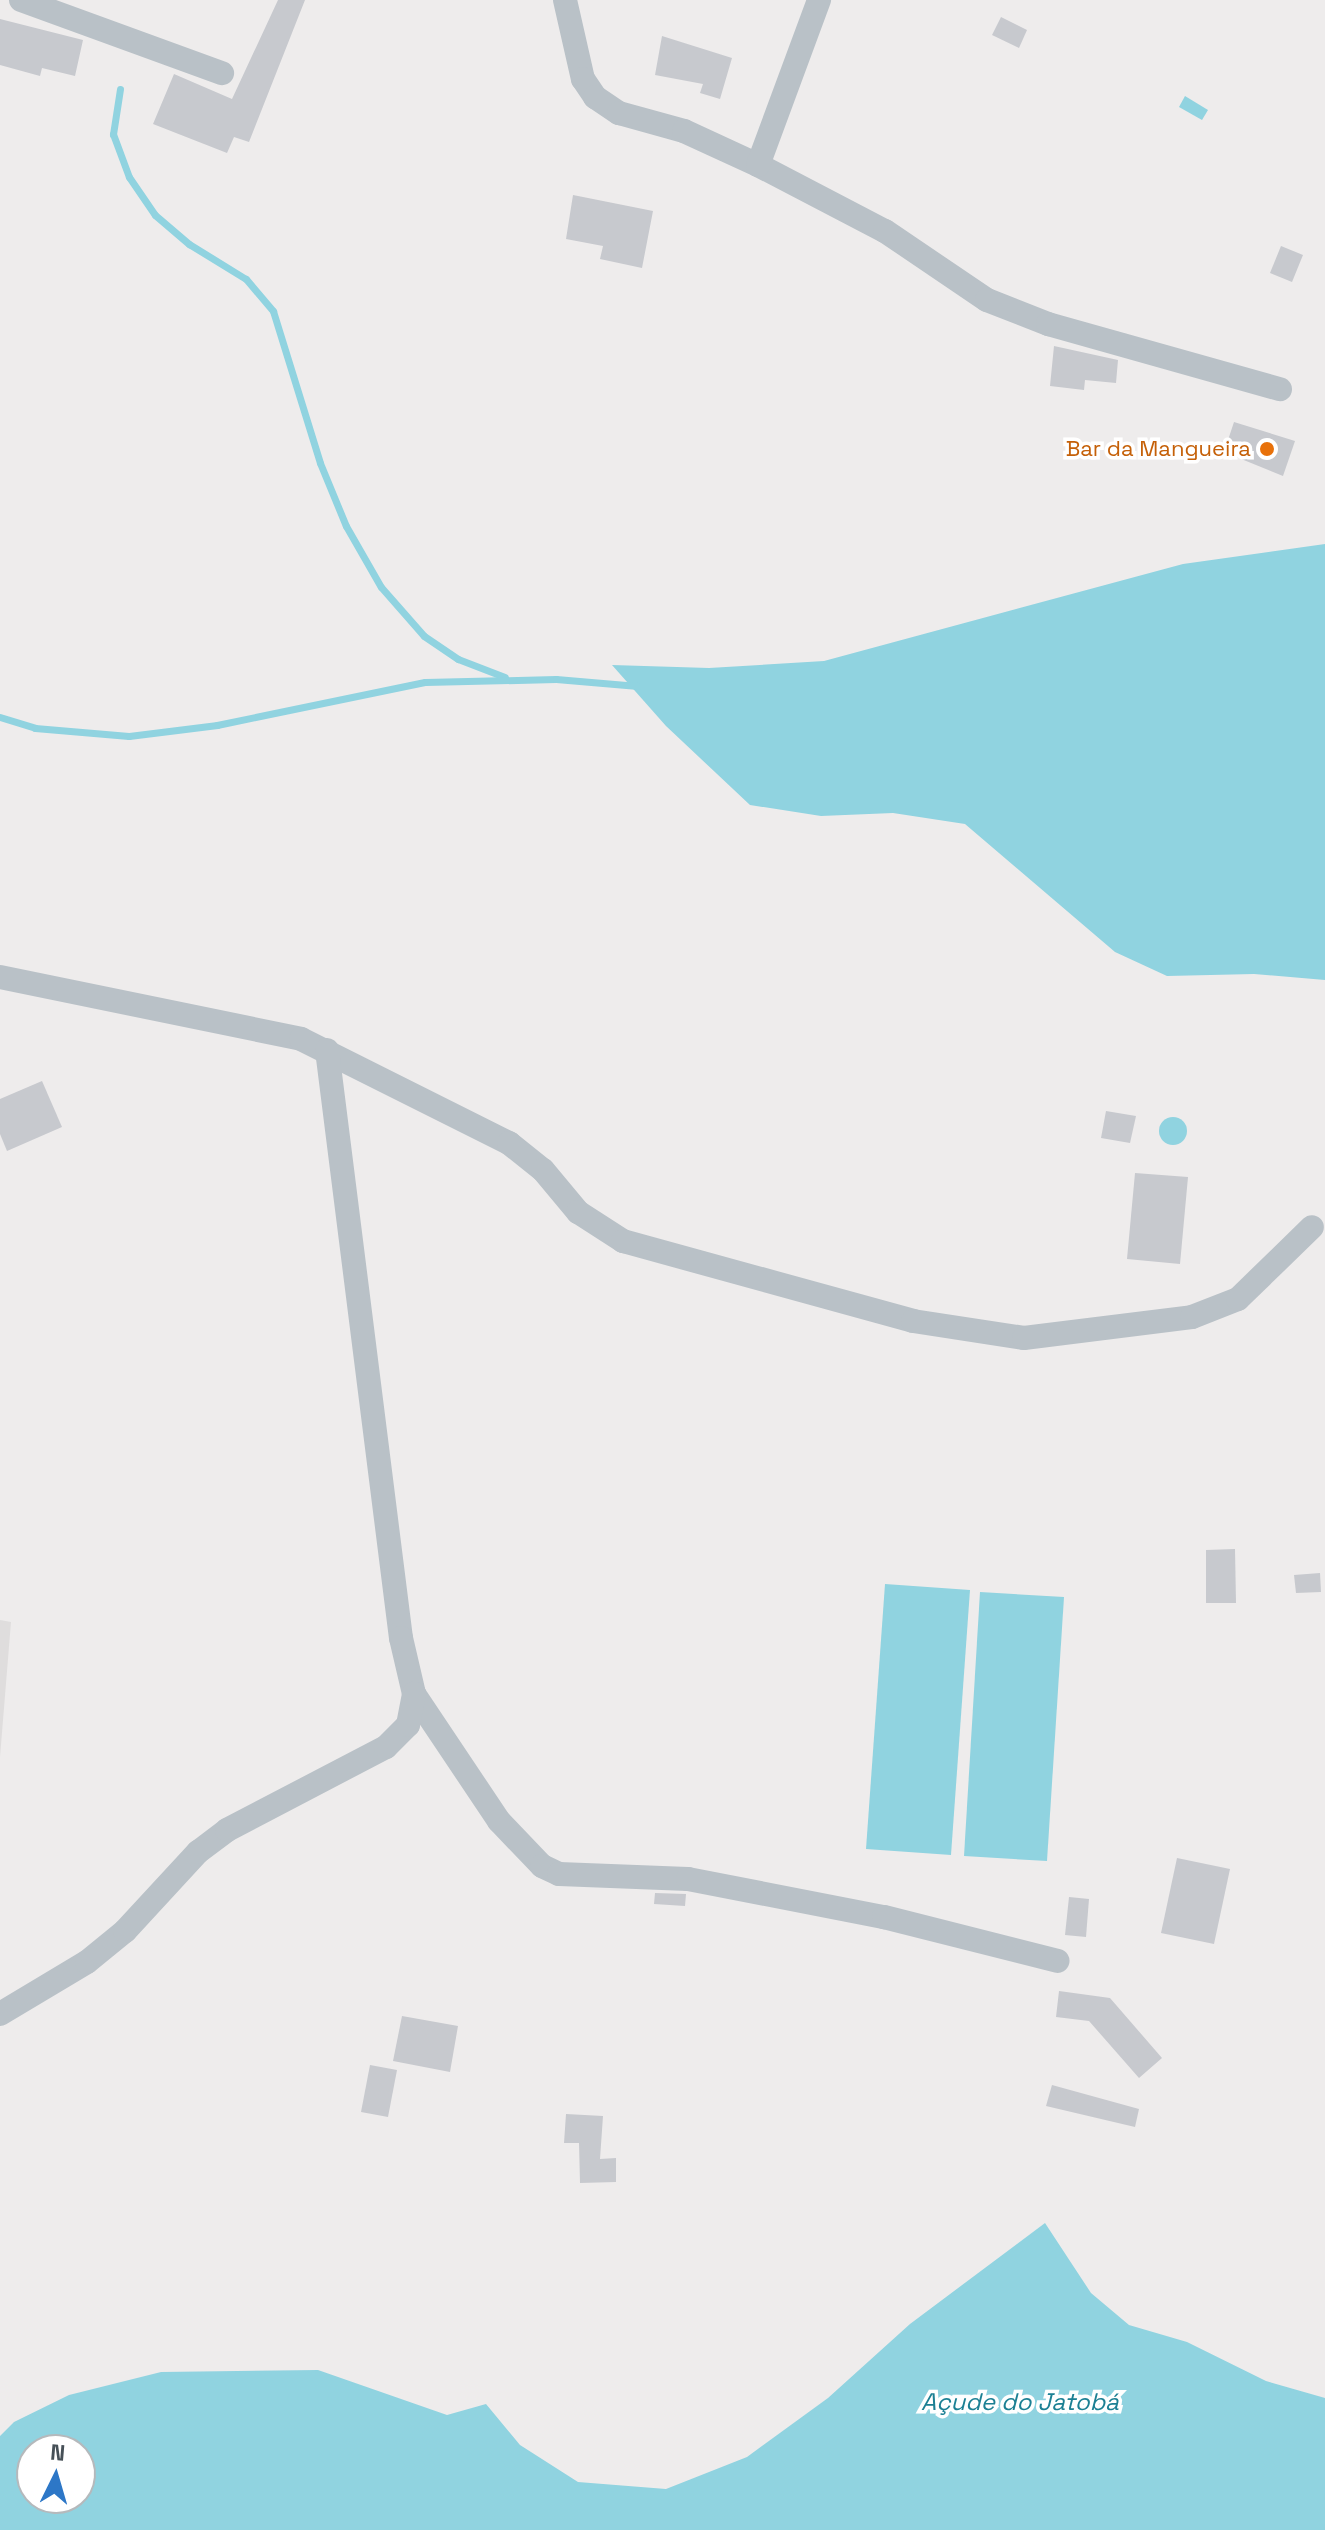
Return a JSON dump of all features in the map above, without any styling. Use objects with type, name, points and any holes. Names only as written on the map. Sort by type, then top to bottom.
[{"type":"street","points":[[21,0],[222,73]]},
{"type":"street","points":[[565,0],[583,79],[595,97],[619,113],[684,131],[758,165],[885,231],[987,300],[1048,324],[1280,389]]},
{"type":"street","points":[[758,165],[819,0]]},
{"type":"street","points":[[0,977],[262,1027],[327,1050],[509,1143],[543,1170],[578,1212],[623,1241],[806,1295],[967,1331],[1024,1338],[1215,1311],[1238,1299],[1312,1227]]},
{"type":"street","points":[[0,2014],[87,1962],[125,1931],[198,1852],[227,1830],[399,1737],[408,1725],[414,1694],[384,1532],[327,1050]]},
{"type":"street","points":[[414,1694],[499,1821],[542,1866],[559,1874],[688,1879],[884,1917],[1058,1961]]},
{"type":"shaded area","points":[[0,1620],[11,1622],[0,1757]]},
{"type":"water","points":[[1185,96],[1208,110],[1202,120],[1179,107]]},
{"type":"water","points":[[1325,544],[1325,980],[1254,974],[1167,976],[1115,952],[965,824],[893,813],[821,816],[750,805],[666,726],[612,665],[709,668],[824,661],[1183,564]]},
{"type":"water","points":[[1173,1117],[1183,1121],[1187,1131],[1183,1141],[1173,1145],[1163,1141],[1159,1131],[1163,1121]]},
{"type":"water","points":[[885,1584],[970,1590],[951,1855],[866,1849]]},
{"type":"water","points":[[980,1592],[1064,1597],[1047,1861],[964,1856]]},
{"type":"water","name":"Açude do Jatobá","points":[[1045,2223],[1091,2293],[1129,2325],[1187,2342],[1266,2381],[1325,2398],[1325,2530],[0,2530],[0,2436],[14,2422],[69,2395],[161,2372],[318,2370],[447,2415],[486,2404],[520,2445],[578,2482],[666,2489],[747,2457],[828,2398],[910,2324]]},
{"type":"building","points":[[278,0],[305,0],[249,142],[234,137],[227,153],[153,124],[174,74],[232,99]]},
{"type":"building","points":[[1001,17],[1027,30],[1019,48],[992,35]]},
{"type":"building","points":[[0,19],[83,40],[75,76],[42,68],[40,76],[0,65]]},
{"type":"building","points":[[662,36],[732,58],[720,99],[700,93],[703,84],[655,75]]},
{"type":"building","points":[[573,195],[653,211],[642,268],[600,259],[603,246],[566,239]]},
{"type":"building","points":[[1281,246],[1303,255],[1292,282],[1270,273]]},
{"type":"building","points":[[1054,346],[1118,360],[1116,383],[1085,380],[1084,390],[1050,386]]},
{"type":"building","points":[[1234,422],[1295,441],[1283,476],[1224,452]]},
{"type":"building","points":[[42,1081],[62,1127],[7,1151],[0,1134],[0,1099]]},
{"type":"building","points":[[1106,1111],[1136,1116],[1130,1143],[1101,1138]]},
{"type":"building","points":[[1135,1173],[1188,1177],[1180,1264],[1127,1259]]},
{"type":"building","points":[[1235,1549],[1236,1603],[1206,1603],[1206,1550]]},
{"type":"building","points":[[1320,1573],[1321,1592],[1296,1593],[1294,1575]]},
{"type":"building","points":[[1177,1858],[1230,1869],[1214,1944],[1161,1933]]},
{"type":"building","points":[[655,1893],[686,1894],[685,1906],[654,1904]]},
{"type":"building","points":[[1069,1897],[1089,1899],[1086,1937],[1065,1935]]},
{"type":"building","points":[[1059,1991],[1110,1998],[1162,2058],[1139,2078],[1089,2021],[1056,2017]]},
{"type":"building","points":[[402,2016],[458,2026],[450,2072],[393,2061]]},
{"type":"building","points":[[370,2065],[397,2070],[388,2117],[361,2112]]},
{"type":"building","points":[[1052,2085],[1139,2109],[1135,2127],[1046,2106]]},
{"type":"building","points":[[566,2114],[603,2116],[600,2159],[616,2158],[616,2182],[580,2183],[579,2143],[564,2143]]},
{"type":"waterway","points":[[120,89],[113,134],[129,177],[155,215],[189,244],[246,279],[273,311],[320,463],[346,526],[381,587],[424,636],[458,659],[505,677]]},
{"type":"waterway","points":[[0,717],[35,728],[129,736],[217,725],[425,682],[556,679],[638,686]]},
{"type":"place","name":"Bar da Mangueira","points":[[1267,449]]}]
